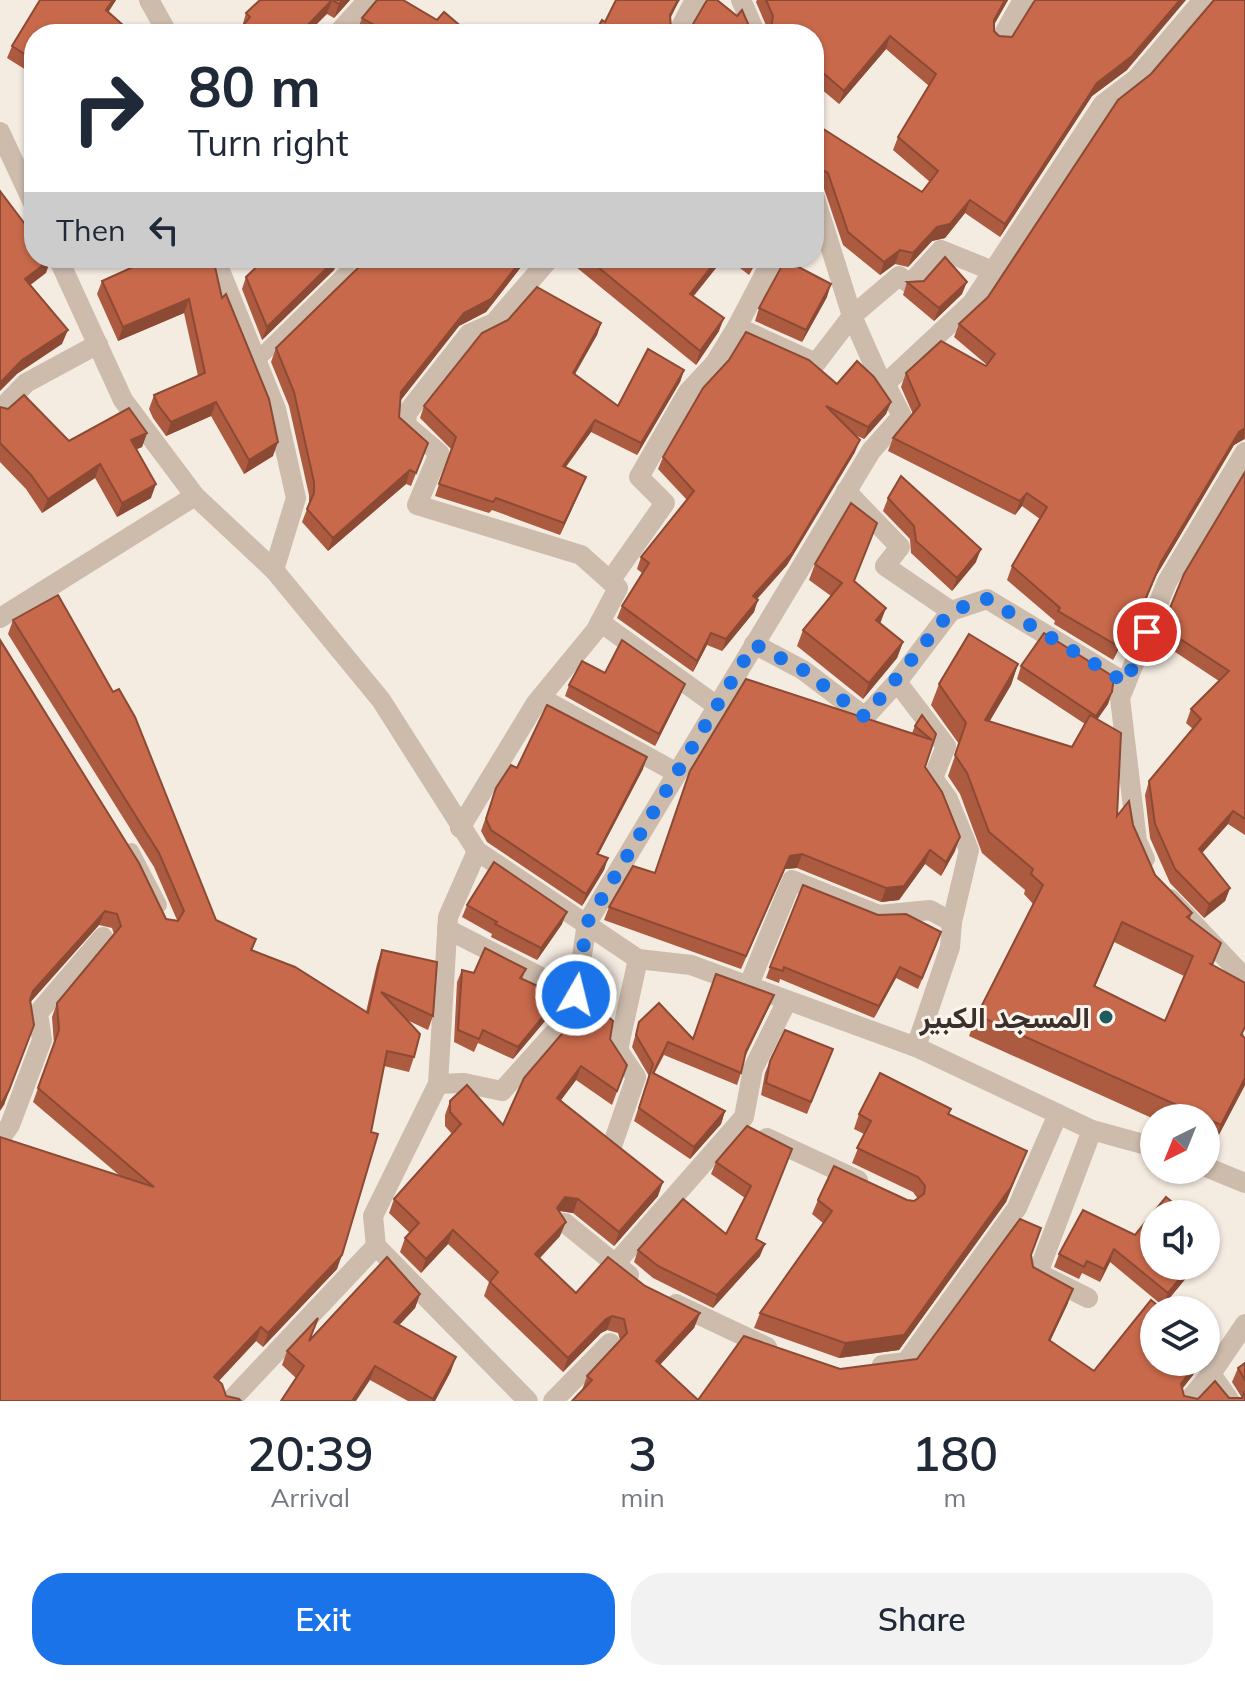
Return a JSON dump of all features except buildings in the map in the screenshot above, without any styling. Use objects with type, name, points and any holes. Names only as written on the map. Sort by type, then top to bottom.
[{"type":"street","points":[[149,0],[162,24]]},
{"type":"street","points":[[346,24],[368,0]]},
{"type":"street","points":[[682,24],[695,0]]},
{"type":"street","points":[[741,0],[752,24]]},
{"type":"street","points":[[1001,39],[1023,0]]},
{"type":"street","points":[[883,386],[972,303],[1103,104],[1136,79],[1203,0]]},
{"type":"street","points":[[0,132],[24,184]]},
{"type":"street","points":[[438,1084],[464,1083],[502,1091],[563,1023],[576,995],[587,923],[846,491],[871,451],[902,416],[883,386],[852,316],[824,227]]},
{"type":"street","points":[[737,327],[816,363],[852,316],[899,276],[910,284],[941,250],[993,271]]},
{"type":"street","points":[[68,268],[123,400],[195,496],[274,570],[381,700],[477,851],[638,959],[691,965],[916,1047],[1092,1130],[1140,1143]]},
{"type":"street","points":[[219,268],[276,409],[296,498],[274,570]]},
{"type":"street","points":[[460,828],[541,698],[600,622],[618,588],[581,555],[417,505],[439,453],[406,425],[407,413],[469,334],[494,323],[541,268]]},
{"type":"street","points":[[610,581],[665,503],[639,477],[688,392],[715,363],[768,268]]},
{"type":"street","points":[[0,410],[26,383],[98,344]]},
{"type":"street","points":[[1245,452],[1167,582],[1120,698],[1137,841],[1159,890],[1245,978]]},
{"type":"street","points":[[846,491],[900,547],[885,566],[951,611]]},
{"type":"street","points":[[1,616],[195,496]]},
{"type":"street","points":[[754,644],[803,670],[865,717],[897,682],[951,611],[987,599],[1126,683]]},
{"type":"street","points":[[600,622],[717,706]]},
{"type":"street","points":[[897,682],[946,746],[933,778],[948,799],[969,850],[952,922],[950,947],[916,1047]]},
{"type":"street","points":[[541,698],[677,773]]},
{"type":"street","points":[[477,851],[448,917],[438,1084],[373,1216],[376,1246],[528,1401]]},
{"type":"street","points":[[748,987],[792,880],[879,915],[930,910],[952,922]]},
{"type":"street","points":[[447,929],[576,995]]},
{"type":"street","points":[[0,1139],[10,1125],[42,1040],[38,1013],[103,937]]},
{"type":"street","points":[[612,1146],[636,1077],[618,1050],[638,959]]},
{"type":"street","points":[[615,1264],[744,1117],[753,1069],[787,1001]]},
{"type":"street","points":[[865,1367],[906,1362],[1017,1208],[1058,1114]]},
{"type":"street","points":[[744,1117],[754,1132],[879,1190]]},
{"type":"street","points":[[1088,1298],[1038,1273],[1092,1130]]},
{"type":"street","points":[[1220,1170],[1243,1176]]},
{"type":"street","points":[[565,1223],[653,1292],[755,1343],[783,1352]]},
{"type":"street","points":[[230,1401],[376,1246]]},
{"type":"street","points":[[1220,1361],[1245,1324]]},
{"type":"street","points":[[553,1401],[610,1343]]},
{"type":"street","points":[[1188,1401],[1209,1376]]},
{"type":"street","points":[[1212,1376],[1230,1401]]},
{"type":"lane","points":[[256,361],[347,272]]},
{"type":"lane","points":[[120,834],[144,872],[168,925]]},
{"type":"place","name":"المسجد الكبير","points":[[1106,1017]]},
{"type":"route","points":[[576,995],[587,923],[754,644],[803,670],[865,717],[897,682],[951,611],[987,599],[1126,683],[1147,632]]}]
